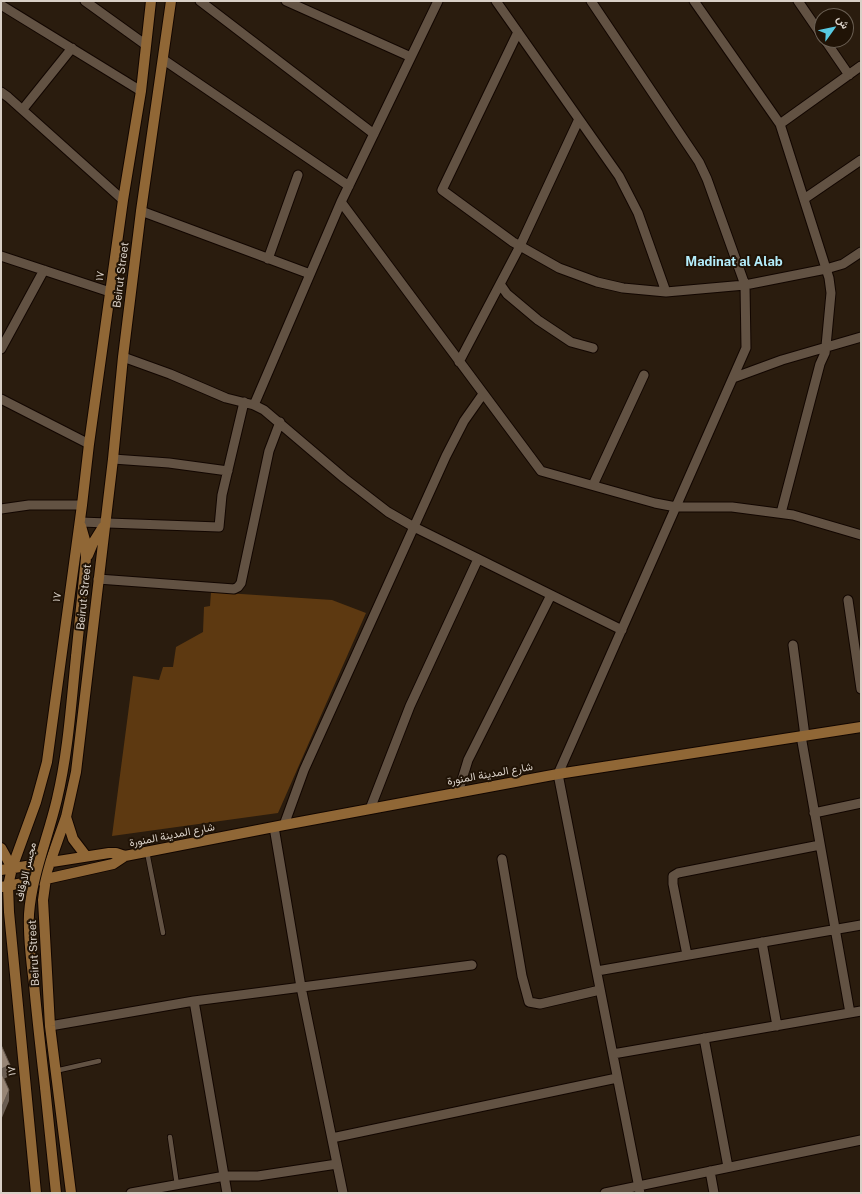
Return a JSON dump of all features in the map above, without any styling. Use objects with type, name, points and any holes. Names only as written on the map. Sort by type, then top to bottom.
[{"type":"street","points":[[85,1],[146,45]]},
{"type":"street","name":"١٧","points":[[36,1193],[9,908],[5,886],[36,802],[47,762],[110,292],[141,91],[151,1]]},
{"type":"street","name":"Beirut Street","points":[[71,1193],[50,1026],[43,910],[46,879],[66,817],[77,765],[113,459],[122,357],[171,1]]},
{"type":"street","points":[[200,1],[374,134]]},
{"type":"street","points":[[286,1],[411,57]]},
{"type":"street","points":[[254,405],[341,202],[438,1]]},
{"type":"street","points":[[496,1],[619,176],[638,214],[666,292]]},
{"type":"street","points":[[592,1],[699,162],[745,285],[746,348],[558,774],[639,1189]]},
{"type":"street","points":[[694,1],[780,124],[829,278],[831,293],[825,354],[820,364],[781,513]]},
{"type":"street","points":[[798,1],[814,24]]},
{"type":"street","points":[[1,5],[141,91]]},
{"type":"street","points":[[518,32],[442,190],[520,246],[560,268],[597,282],[623,288],[666,292],[745,285],[826,269],[843,264],[861,252]]},
{"type":"street","points":[[23,109],[72,48]]},
{"type":"street","points":[[830,48],[849,75]]},
{"type":"street","points":[[164,60],[349,186]]},
{"type":"street","points":[[780,124],[861,66]]},
{"type":"street","points":[[1,92],[23,109],[123,200]]},
{"type":"street","points":[[458,362],[520,246],[579,119]]},
{"type":"street","points":[[804,199],[861,160]]},
{"type":"street","points":[[268,259],[298,176]]},
{"type":"street","points":[[341,202],[458,362],[541,471],[655,503],[676,507],[732,507],[794,515],[861,535]]},
{"type":"street","points":[[141,211],[310,274]]},
{"type":"street","points":[[1,256],[110,292]]},
{"type":"street","points":[[1,349],[44,270]]},
{"type":"street","points":[[500,284],[507,294],[538,320],[571,342],[592,348]]},
{"type":"street","points":[[733,378],[776,362],[826,346],[861,337]]},
{"type":"street","points":[[122,357],[170,374],[226,398],[254,405],[264,410],[280,422],[344,478],[388,512],[478,560],[622,630]]},
{"type":"street","points":[[593,486],[644,375]]},
{"type":"street","points":[[284,824],[304,770],[446,456],[464,421],[483,394]]},
{"type":"street","points":[[1,398],[89,444]]},
{"type":"street","points":[[80,522],[219,527],[222,495],[244,402]]},
{"type":"street","points":[[98,579],[234,589],[238,587],[241,583],[269,451],[280,422]]},
{"type":"street","points":[[113,459],[168,462],[228,471]]},
{"type":"street","points":[[1,509],[29,505],[82,505]]},
{"type":"street","name":"مجسر الاوقاف","points":[[56,1193],[30,945],[29,915],[36,872],[60,784],[67,740],[86,558],[85,540],[80,522]]},
{"type":"street","name":"مجسر الاوقاف","points":[[86,558],[105,523]]},
{"type":"street","points":[[370,809],[410,706],[478,560]]},
{"type":"street","points":[[458,793],[468,760],[551,595]]},
{"type":"street","points":[[848,600],[861,689]]},
{"type":"street","points":[[793,645],[803,736],[814,812],[850,1013]]},
{"type":"street","name":"شارع المدينة المنورة","points":[[125,856],[284,824],[558,774],[861,727]]},
{"type":"street","points":[[814,812],[861,803]]},
{"type":"street","points":[[66,817],[73,839],[86,856]]},
{"type":"street","points":[[274,827],[301,987],[343,1193]]},
{"type":"street","points":[[686,955],[672,884],[673,876],[678,872],[820,845]]},
{"type":"street","points":[[1,848],[12,868]]},
{"type":"street","points":[[1,870],[109,852],[125,856]]},
{"type":"street","points":[[5,886],[46,879],[112,864],[125,856]]},
{"type":"street","points":[[502,859],[522,976],[529,1002],[540,1004],[600,990]]},
{"type":"street","points":[[597,971],[861,925]]},
{"type":"street","points":[[762,942],[777,1026]]},
{"type":"street","points":[[50,1026],[194,1002],[472,965]]},
{"type":"street","points":[[194,1002],[227,1193]]},
{"type":"street","points":[[613,1054],[861,1011]]},
{"type":"street","points":[[704,1038],[728,1167]]},
{"type":"street","points":[[332,1138],[617,1078]]},
{"type":"street","points":[[605,1193],[639,1189],[728,1167],[861,1140]]},
{"type":"street","points":[[131,1193],[225,1176],[258,1176],[337,1164]]},
{"type":"street","points":[[710,1171],[714,1193]]},
{"type":"lane","points":[[147,852],[163,933]]},
{"type":"lane","points":[[56,1071],[99,1061]]},
{"type":"lane","points":[[170,1137],[177,1185]]},
{"type":"shaded area","points":[[211,592],[332,600],[366,613],[278,813],[112,836],[133,676],[159,680],[163,667],[173,667],[176,647],[203,632],[204,607],[210,606]]},
{"type":"building","points":[[2,1047],[10,1065],[1,1069],[1,1048]]},
{"type":"building","points":[[1,1072],[9,1090],[1,1109]]},
{"type":"district","name":"Madinat al Alab","points":[[734,262]]}]
